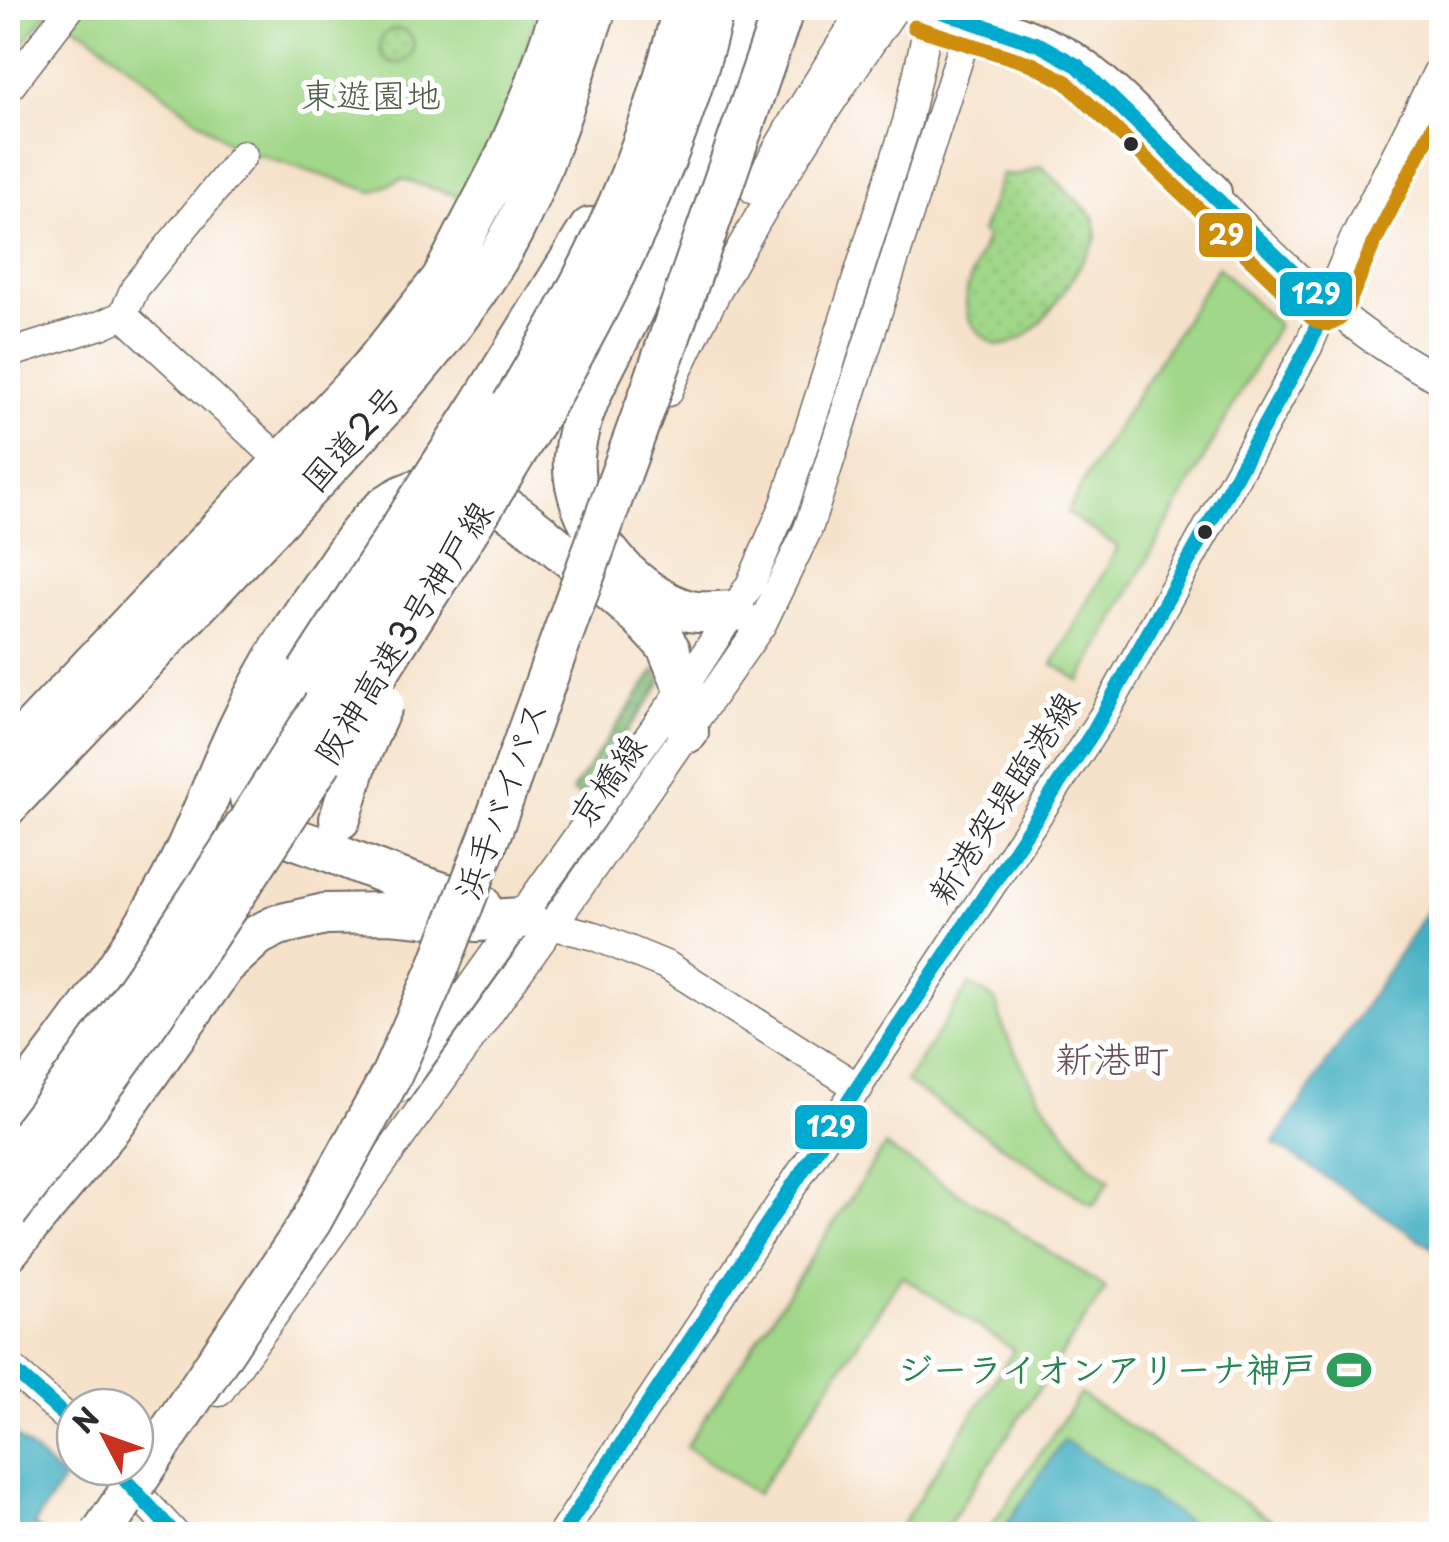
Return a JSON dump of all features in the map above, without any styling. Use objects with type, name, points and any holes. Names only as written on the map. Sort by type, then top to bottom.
[{"type":"highway","name":"国道2号","points":[[8,754],[370,368],[442,279],[505,158],[533,93],[562,8]]},
{"type":"highway","name":"国道2号","points":[[8,805],[401,387],[476,290],[514,229],[558,121],[596,8]]},
{"type":"highway","points":[[670,650],[615,578],[581,510],[574,460],[578,429],[590,396],[634,309],[694,168],[744,8]]},
{"type":"highway","name":"浜手バイパス","points":[[101,1534],[311,1221],[391,1076],[493,827],[784,8]]},
{"type":"highway","name":"浜手バイパス","points":[[112,1534],[286,1278],[399,1079],[460,937],[626,485],[794,8]]},
{"type":"highway","points":[[922,8],[973,14],[1078,66],[1211,194]]},
{"type":"highway","points":[[8,1116],[102,990],[158,904],[180,864],[240,724],[293,661],[576,252],[693,12]]},
{"type":"highway","name":"阪神高速3号神戸線","points":[[8,1211],[98,1096],[206,940],[502,478],[584,337],[640,226],[678,127],[693,12]]},
{"type":"highway","name":"阪神高速3号神戸線","points":[[8,1164],[123,1009],[477,462],[568,306],[633,167],[693,12]]},
{"type":"highway","points":[[340,818],[357,762],[387,693],[502,478]]},
{"type":"highway","points":[[536,922],[408,882],[282,833],[260,818],[249,798],[250,775],[293,661],[368,522],[384,506],[415,491],[451,487],[474,491],[516,513],[646,603],[684,687],[688,732]]},
{"type":"highway","points":[[615,578],[690,611]]},
{"type":"highway","points":[[646,603],[690,611],[735,610]]},
{"type":"highway","points":[[8,1252],[107,1132],[232,958],[258,935],[278,925],[325,914],[362,912],[536,922]]},
{"type":"street","points":[[8,89],[70,8]]},
{"type":"street","points":[[651,391],[758,183],[864,8]]},
{"type":"street","points":[[626,485],[708,310],[811,131],[922,8]]},
{"type":"street","name":"京橋線","points":[[142,1500],[536,922],[735,610],[766,553],[907,122],[922,8]]},
{"type":"street","name":"京橋線","points":[[155,1424],[536,922],[688,732],[762,624],[808,529],[973,14]]},
{"type":"street","name":"新港突堤臨港線","points":[[562,1534],[1102,718],[1308,347],[1355,237],[1442,62]]},
{"type":"street","points":[[8,354],[123,315],[135,288],[243,154]]},
{"type":"street","points":[[1211,194],[1326,304],[1375,343],[1442,380]]},
{"type":"street","points":[[123,315],[282,462]]},
{"type":"street","points":[[536,922],[634,950],[668,966],[859,1088]]},
{"type":"street","points":[[8,1366],[55,1407]]},
{"type":"street","points":[[135,1487],[175,1534]]},
{"type":"green space","name":"東遊園地","points":[[8,8],[538,8],[514,90],[468,199],[402,179],[373,192],[231,146],[87,33],[49,11],[8,63]]},
{"type":"green space","points":[[397,29],[409,34],[414,46],[409,58],[397,63],[385,58],[380,46],[385,34]]},
{"type":"green space","points":[[1041,166],[1094,217],[1097,238],[1041,321],[1012,343],[996,345],[980,334],[967,310],[969,282],[987,236],[981,233],[1002,174],[1016,176]]},
{"type":"green space","points":[[1218,267],[1278,325],[1080,681],[1053,664],[1118,547],[1067,513]]},
{"type":"green space","points":[[656,669],[660,685],[579,796],[572,791]]},
{"type":"green space","points":[[970,984],[995,1000],[1005,1032],[1037,1094],[1088,1163],[1110,1180],[1093,1206],[906,1082]]},
{"type":"green space","points":[[885,1146],[1106,1288],[942,1534],[896,1534],[1014,1350],[902,1276],[757,1494],[686,1447]]},
{"type":"green space","points":[[1080,1394],[1292,1534],[1207,1534],[1103,1466],[1041,1534],[986,1534]]},
{"type":"water","points":[[1441,890],[1441,1254],[1274,1143]]},
{"type":"water","points":[[8,1429],[55,1471],[55,1487],[59,1487],[34,1525],[47,1534],[8,1534]]},
{"type":"water","points":[[1064,1440],[1207,1534],[1000,1534]]},
{"type":"transit line","name":"129","points":[[562,1534],[1093,732],[1308,347],[1326,304],[1078,66],[1040,45],[931,8]]},
{"type":"transit line","name":"29","points":[[914,27],[1032,64],[1066,82],[1312,318],[1325,324],[1344,314],[1373,245],[1442,109]]},
{"type":"transit line","name":"129","points":[[8,1365],[55,1407]]},
{"type":"transit line","name":"129","points":[[132,1487],[175,1534]]},
{"type":"place","name":"ジーライオンアリーナ神戸","points":[[1349,1370]]},
{"type":"district","name":"新港町","points":[[1112,1060]]}]
